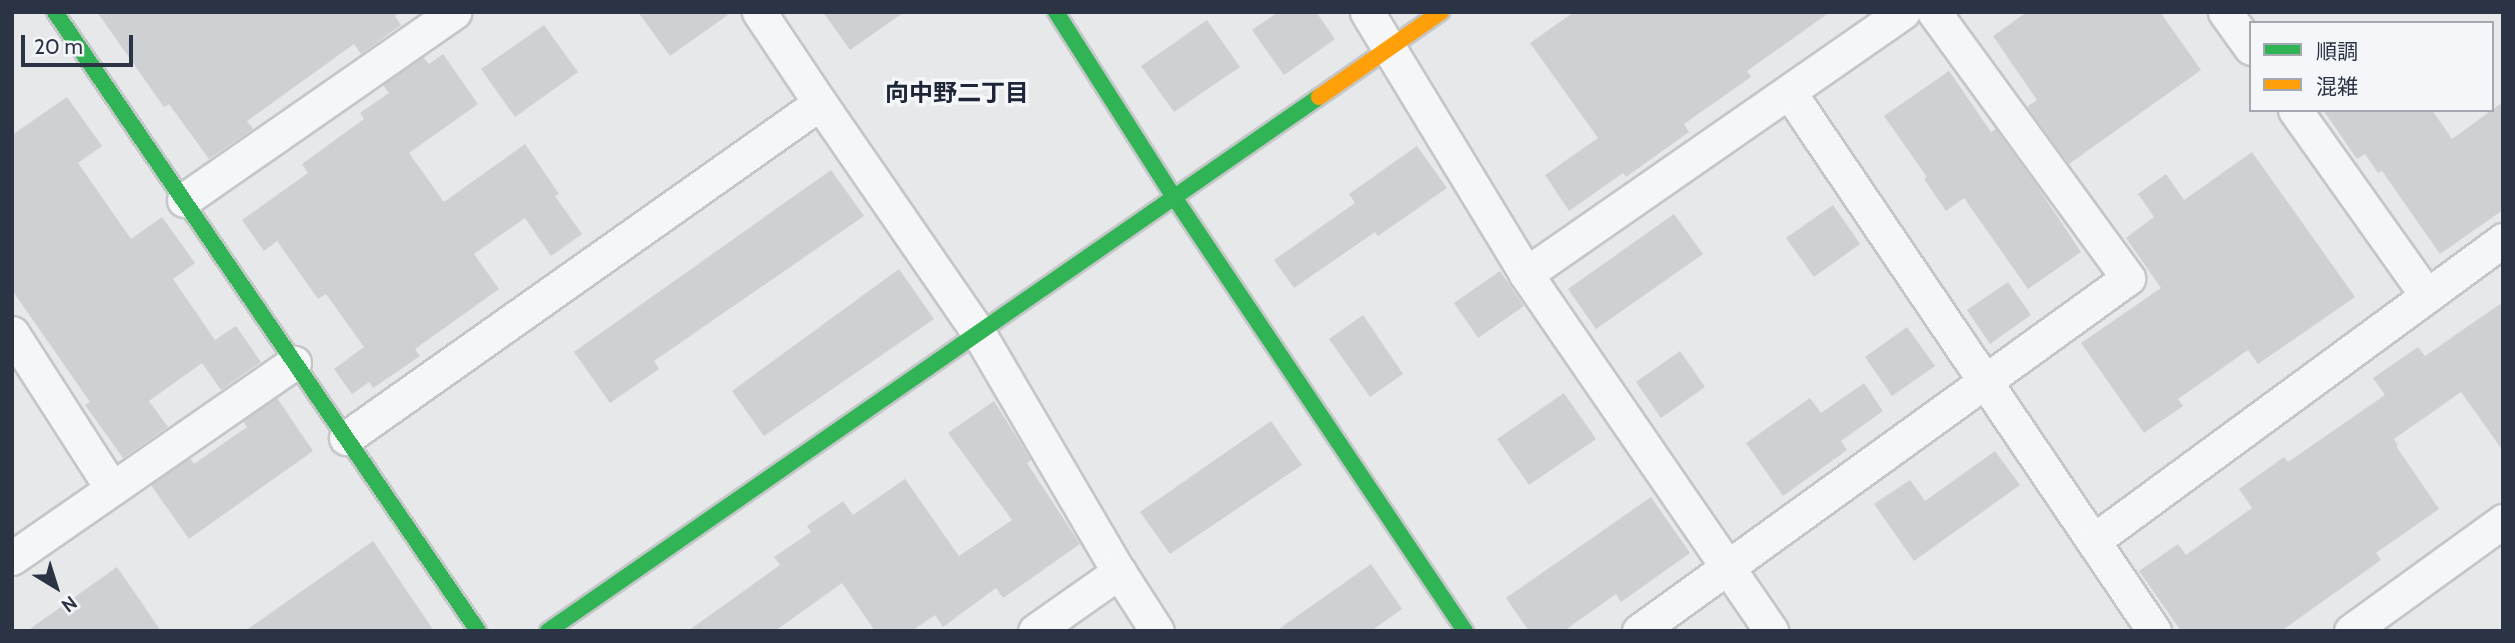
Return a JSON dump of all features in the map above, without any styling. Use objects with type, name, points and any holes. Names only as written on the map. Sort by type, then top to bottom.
[{"type":"street","points":[[55,12],[478,631]]},
{"type":"street","points":[[184,200],[454,12]]},
{"type":"street","points":[[759,12],[978,332],[1119,572],[1157,631]]},
{"type":"street","points":[[1056,12],[1174,197],[1465,631]]},
{"type":"street","points":[[1367,12],[1526,274],[1770,631]]},
{"type":"street","points":[[548,631],[1441,12]]},
{"type":"street","points":[[1526,274],[1903,12]]},
{"type":"street","points":[[1639,631],[2128,278],[1934,12]]},
{"type":"street","points":[[2225,12],[2249,45]]},
{"type":"street","points":[[1789,92],[2154,631]]},
{"type":"street","points":[[346,438],[820,103]]},
{"type":"street","points":[[2296,112],[2427,296]]},
{"type":"street","points":[[2093,541],[2503,240]]},
{"type":"street","points":[[12,333],[112,489]]},
{"type":"street","points":[[12,558],[294,363]]},
{"type":"street","points":[[2366,626],[2503,521]]},
{"type":"street","points":[[1035,631],[1119,572]]},
{"type":"building","points":[[97,12],[400,12],[395,16],[401,25],[361,54],[354,44],[247,121],[253,129],[209,159],[169,104],[164,107]]},
{"type":"building","points":[[638,12],[732,12],[670,56]]},
{"type":"building","points":[[823,12],[904,12],[850,50]]},
{"type":"building","points":[[1278,12],[1316,12],[1335,39],[1284,75],[1252,30]]},
{"type":"building","points":[[1574,12],[1830,12],[1747,71],[1751,77],[1684,124],[1689,132],[1626,177],[1623,173],[1569,211],[1545,175],[1598,138],[1530,43]]},
{"type":"building","points":[[2027,12],[2160,12],[2201,70],[2069,164],[2027,107],[2037,100],[1993,36]]},
{"type":"building","points":[[1207,20],[1240,67],[1174,112],[1141,66]]},
{"type":"building","points":[[544,25],[578,72],[515,117],[481,69]]},
{"type":"building","points":[[443,54],[478,104],[409,153],[444,202],[525,144],[559,194],[555,196],[582,234],[551,256],[525,218],[474,254],[499,289],[415,349],[420,356],[373,388],[369,382],[352,394],[334,369],[364,347],[326,294],[318,299],[277,241],[264,251],[242,220],[308,173],[302,164],[364,119],[360,113],[389,93],[383,85],[423,57],[429,64]]},
{"type":"building","points":[[1949,71],[1991,132],[1996,129],[2081,252],[2028,289],[1964,198],[1946,211],[1924,179],[1927,177],[1884,116]]},
{"type":"building","points":[[67,97],[102,146],[78,163],[131,239],[162,217],[195,263],[173,279],[215,340],[236,326],[261,362],[221,390],[202,363],[149,401],[168,427],[123,458],[85,405],[90,402],[12,290],[12,135]]},
{"type":"building","points":[[2503,102],[2503,210],[2440,254],[2382,171],[2378,173],[2365,154],[2357,159],[2324,112],[2433,112],[2452,139],[2489,112],[2494,112],[2494,109]]},
{"type":"building","points":[[1417,146],[1447,188],[1378,236],[1375,232],[1294,288],[1274,260],[1355,203],[1349,194]]},
{"type":"building","points":[[2252,152],[2355,297],[2258,364],[2248,350],[2178,399],[2183,406],[2144,433],[2081,343],[2161,288],[2126,238],[2154,217],[2138,194],[2166,174],[2184,200]]},
{"type":"building","points":[[831,170],[864,216],[654,361],[659,369],[610,403],[574,352]]},
{"type":"building","points":[[1833,205],[1860,244],[1814,277],[1786,238]]},
{"type":"building","points":[[1674,214],[1703,254],[1596,329],[1568,289]]},
{"type":"building","points":[[899,269],[934,319],[764,436],[732,391]]},
{"type":"building","points":[[1500,271],[1524,306],[1478,338],[1454,303]]},
{"type":"building","points":[[2008,282],[2031,315],[1990,344],[1967,310]]},
{"type":"building","points":[[2503,302],[2503,451],[2461,392],[2394,439],[2398,445],[2396,446],[2439,509],[2376,553],[2381,560],[2281,631],[2181,631],[2139,571],[2178,544],[2186,555],[2252,508],[2239,489],[2284,457],[2288,462],[2385,395],[2373,378],[2418,347],[2425,356]]},
{"type":"building","points":[[1363,315],[1403,374],[1370,397],[1329,339]]},
{"type":"building","points":[[1907,327],[1935,366],[1892,396],[1865,357]]},
{"type":"building","points":[[1680,351],[1705,387],[1661,418],[1636,382]]},
{"type":"building","points":[[1864,383],[1883,411],[1841,441],[1847,450],[1783,496],[1746,443],[1810,398],[1821,413]]},
{"type":"building","points":[[1564,393],[1596,439],[1529,485],[1497,439]]},
{"type":"building","points":[[277,398],[313,451],[189,539],[151,485],[190,458],[194,464],[247,427],[243,421]]},
{"type":"building","points":[[994,401],[1031,460],[1027,463],[1080,544],[1003,598],[996,588],[943,627],[935,615],[912,631],[875,631],[842,583],[775,631],[688,631],[780,565],[774,557],[811,532],[807,526],[843,501],[853,515],[905,479],[959,556],[1012,520],[948,433]]},
{"type":"building","points":[[1271,421],[1302,465],[1170,554],[1140,512]]},
{"type":"building","points":[[1995,451],[2020,485],[1914,561],[1874,504],[1910,480],[1925,501]]},
{"type":"building","points":[[1651,497],[1690,553],[1621,602],[1616,594],[1564,631],[1529,631],[1506,598]]},
{"type":"building","points":[[373,541],[434,631],[245,631]]},
{"type":"building","points":[[1371,564],[1402,609],[1371,631],[1276,631]]},
{"type":"building","points":[[117,567],[161,631],[27,631]]},
{"type":"traffic: fast","points":[[55,12],[478,631]]},
{"type":"traffic: fast","points":[[1056,12],[1174,197],[1465,631]]},
{"type":"traffic: fast","points":[[548,631],[1319,97]]},
{"type":"traffic: slow","points":[[1319,97],[1441,12]]},
{"type":"district","name":"向中野二丁目","points":[[957,93]]}]
